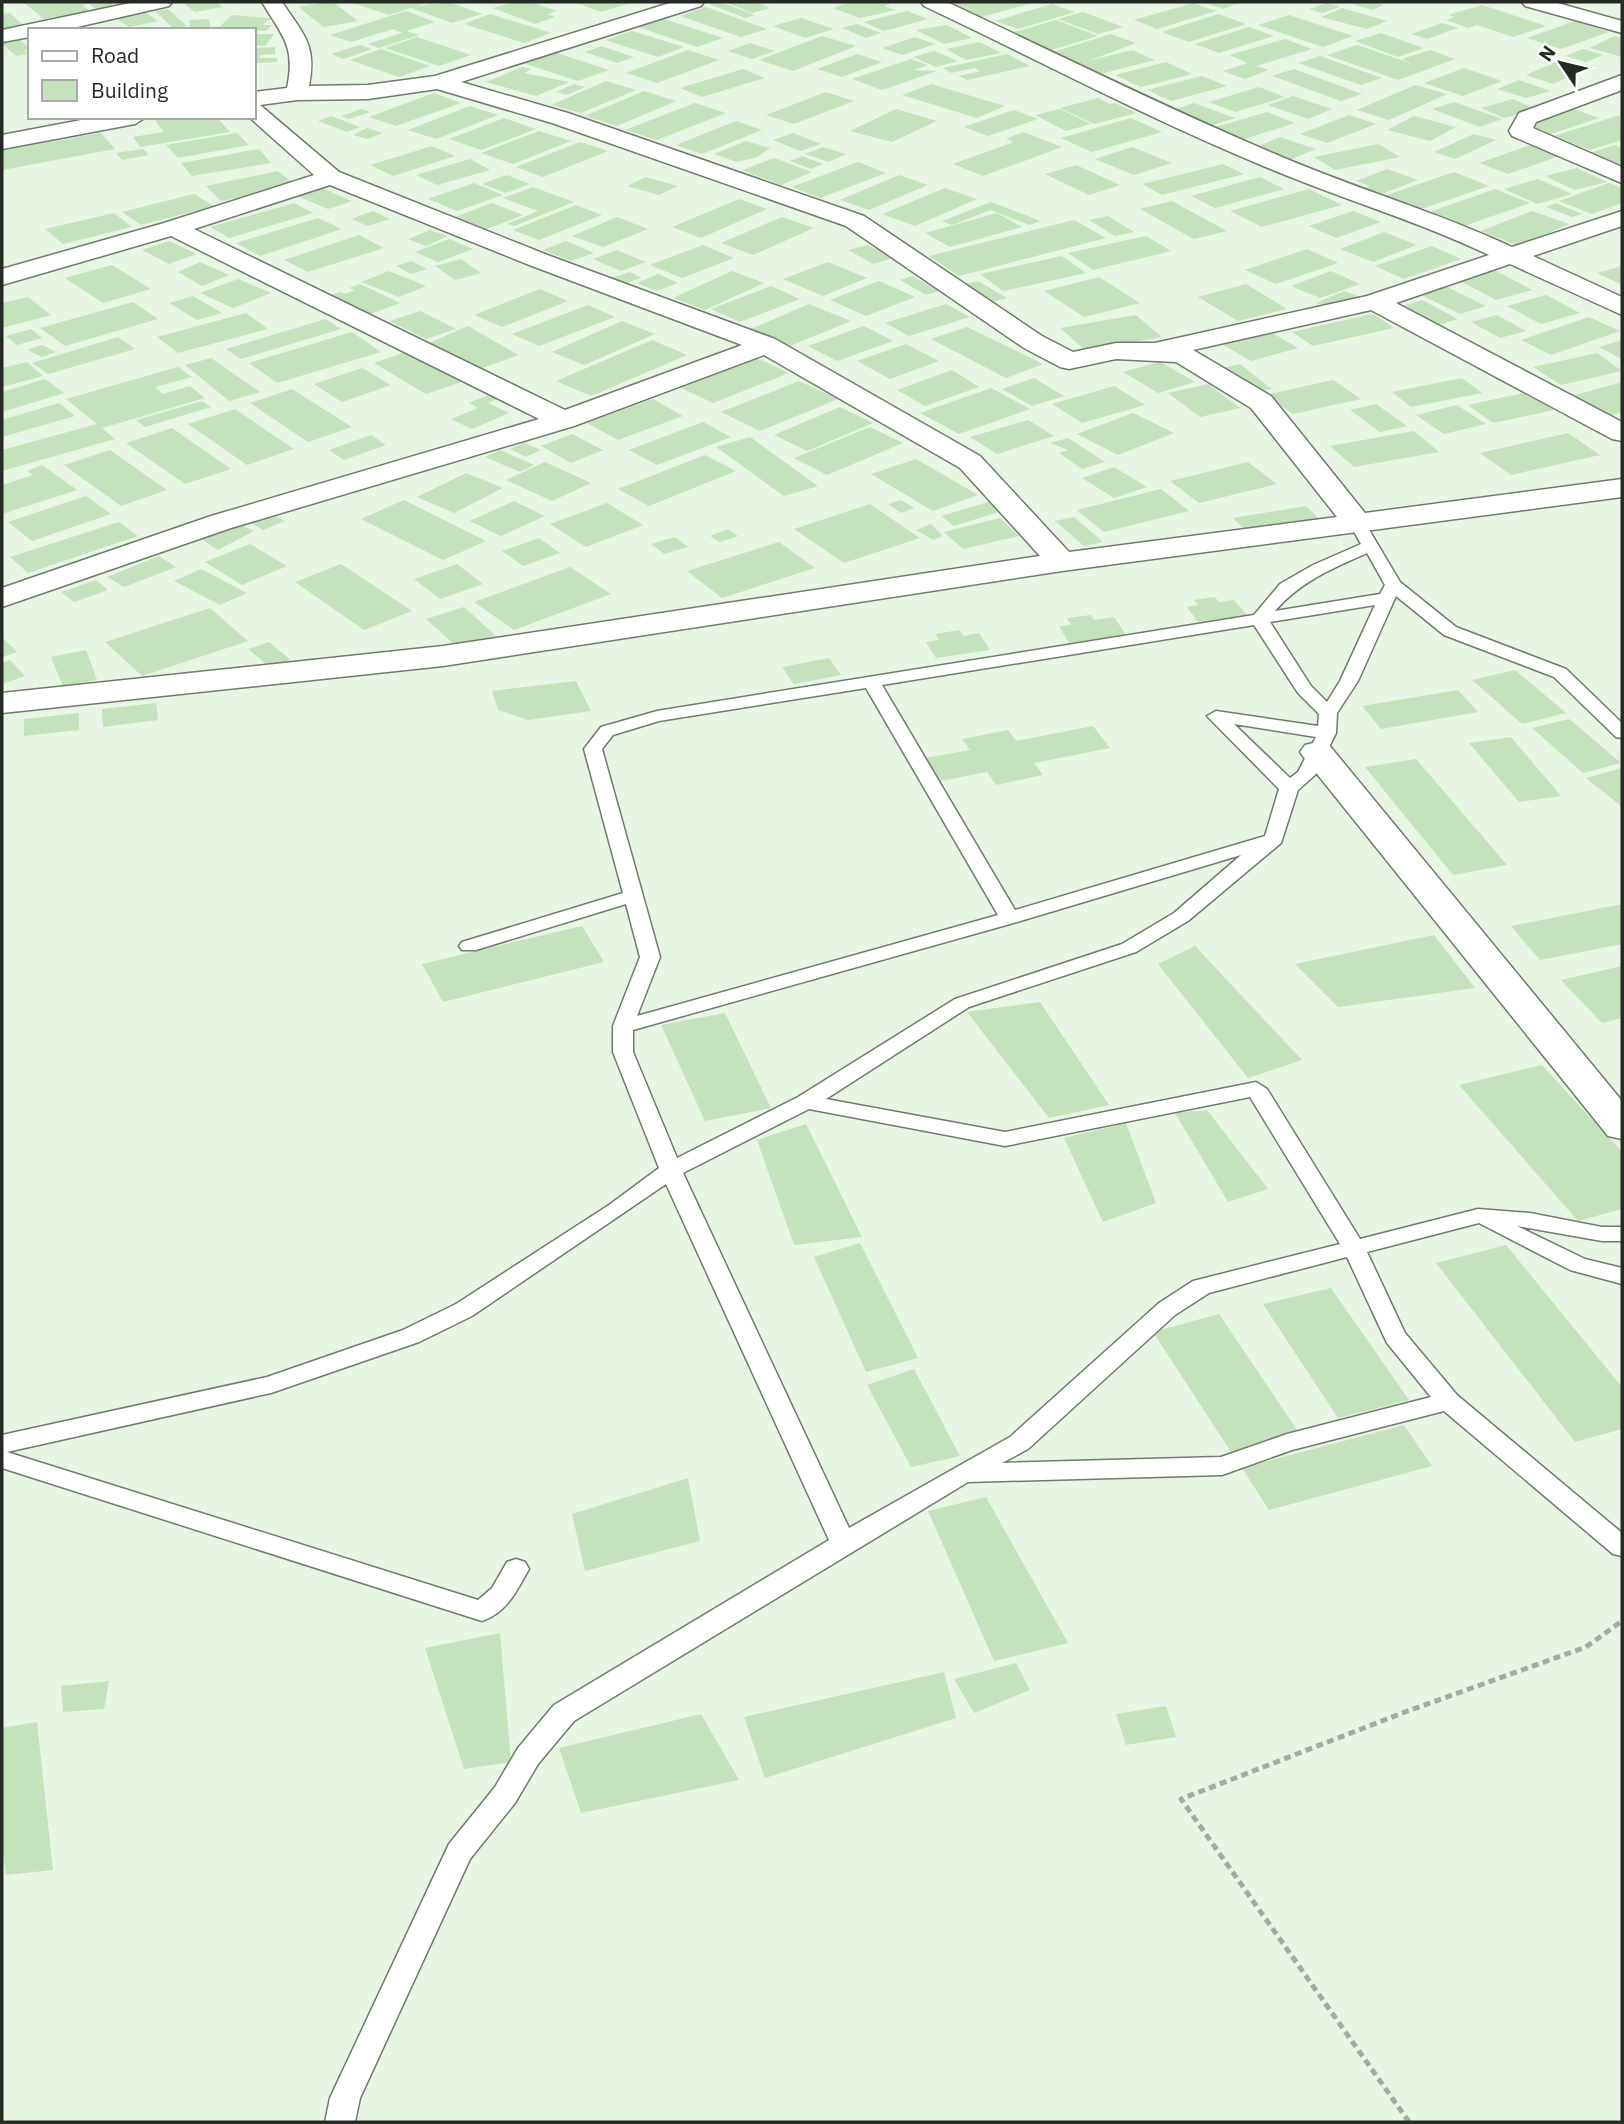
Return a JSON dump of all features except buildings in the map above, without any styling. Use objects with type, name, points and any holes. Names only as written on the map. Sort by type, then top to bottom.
[{"type":"street","points":[[41,28],[162,2]]},
{"type":"street","points":[[272,2],[298,41],[303,63],[297,93]]},
{"type":"street","points":[[931,2],[1266,159],[1373,202],[1449,227],[1622,307]]},
{"type":"street","points":[[1532,2],[1622,27]]},
{"type":"street","points":[[256,99],[297,93],[368,92],[438,82],[681,3]]},
{"type":"street","points":[[2,36],[28,31]]},
{"type":"street","points":[[438,82],[561,118],[855,221],[1033,342],[1069,360],[1116,351],[1157,351],[1184,356],[1261,402],[1363,535]]},
{"type":"street","points":[[1622,82],[1528,118],[1520,131],[1622,176]]},
{"type":"street","points":[[256,112],[331,177],[766,345],[970,462],[1062,562]]},
{"type":"street","points":[[2,142],[124,119]]},
{"type":"street","points":[[2,277],[173,228],[331,177]]},
{"type":"street","points":[[1157,351],[1374,302],[1622,218]]},
{"type":"street","points":[[173,228],[564,420]]},
{"type":"street","points":[[1374,302],[1534,384],[1622,433]]},
{"type":"street","points":[[2,598],[234,518],[564,420],[766,345]]},
{"type":"street","points":[[2,703],[443,656],[1062,562],[1363,535],[1622,488]]},
{"type":"street","points":[[1324,733],[1622,1127]]},
{"type":"lane","points":[[1259,619],[1286,588],[1319,568],[1363,535],[1391,591],[1450,631],[1560,673],[1622,733]]},
{"type":"lane","points":[[844,1544],[671,1170],[623,1052],[623,1026],[650,957],[593,749],[607,731],[657,716],[1259,619],[1391,591]]},
{"type":"lane","points":[[2,1444],[271,1385],[411,1336],[464,1310],[617,1210],[671,1170],[806,1102],[962,1003],[1129,948],[1181,917],[1242,863],[1274,839],[1289,788],[1306,775],[1391,591]]},
{"type":"lane","points":[[1259,619],[1304,689],[1324,733]]},
{"type":"lane","points":[[871,681],[1010,918]]},
{"type":"lane","points":[[1289,788],[1216,716],[1324,733]]},
{"type":"lane","points":[[623,1026],[1010,918],[1274,839]]},
{"type":"lane","points":[[469,946],[632,896]]},
{"type":"lane","points":[[806,1102],[1005,1139],[1256,1088],[1353,1246],[1395,1337],[1448,1401],[1622,1547]]},
{"type":"lane","points":[[1478,1216],[1578,1265],[1622,1276]]},
{"type":"lane","points":[[340,2122],[345,2098],[459,1852],[505,1795],[528,1756],[564,1713],[844,1544],[1019,1443],[1167,1309],[1201,1287],[1478,1216],[1530,1220],[1602,1234],[1622,1234]]},
{"type":"lane","points":[[966,1473],[1222,1466],[1287,1443],[1448,1401]]},
{"type":"lane","points":[[2,1459],[482,1611],[500,1595],[516,1569]]},
{"type":"path","points":[[1409,2122],[1181,1799],[1405,1712],[1586,1647],[1622,1620]]}]
